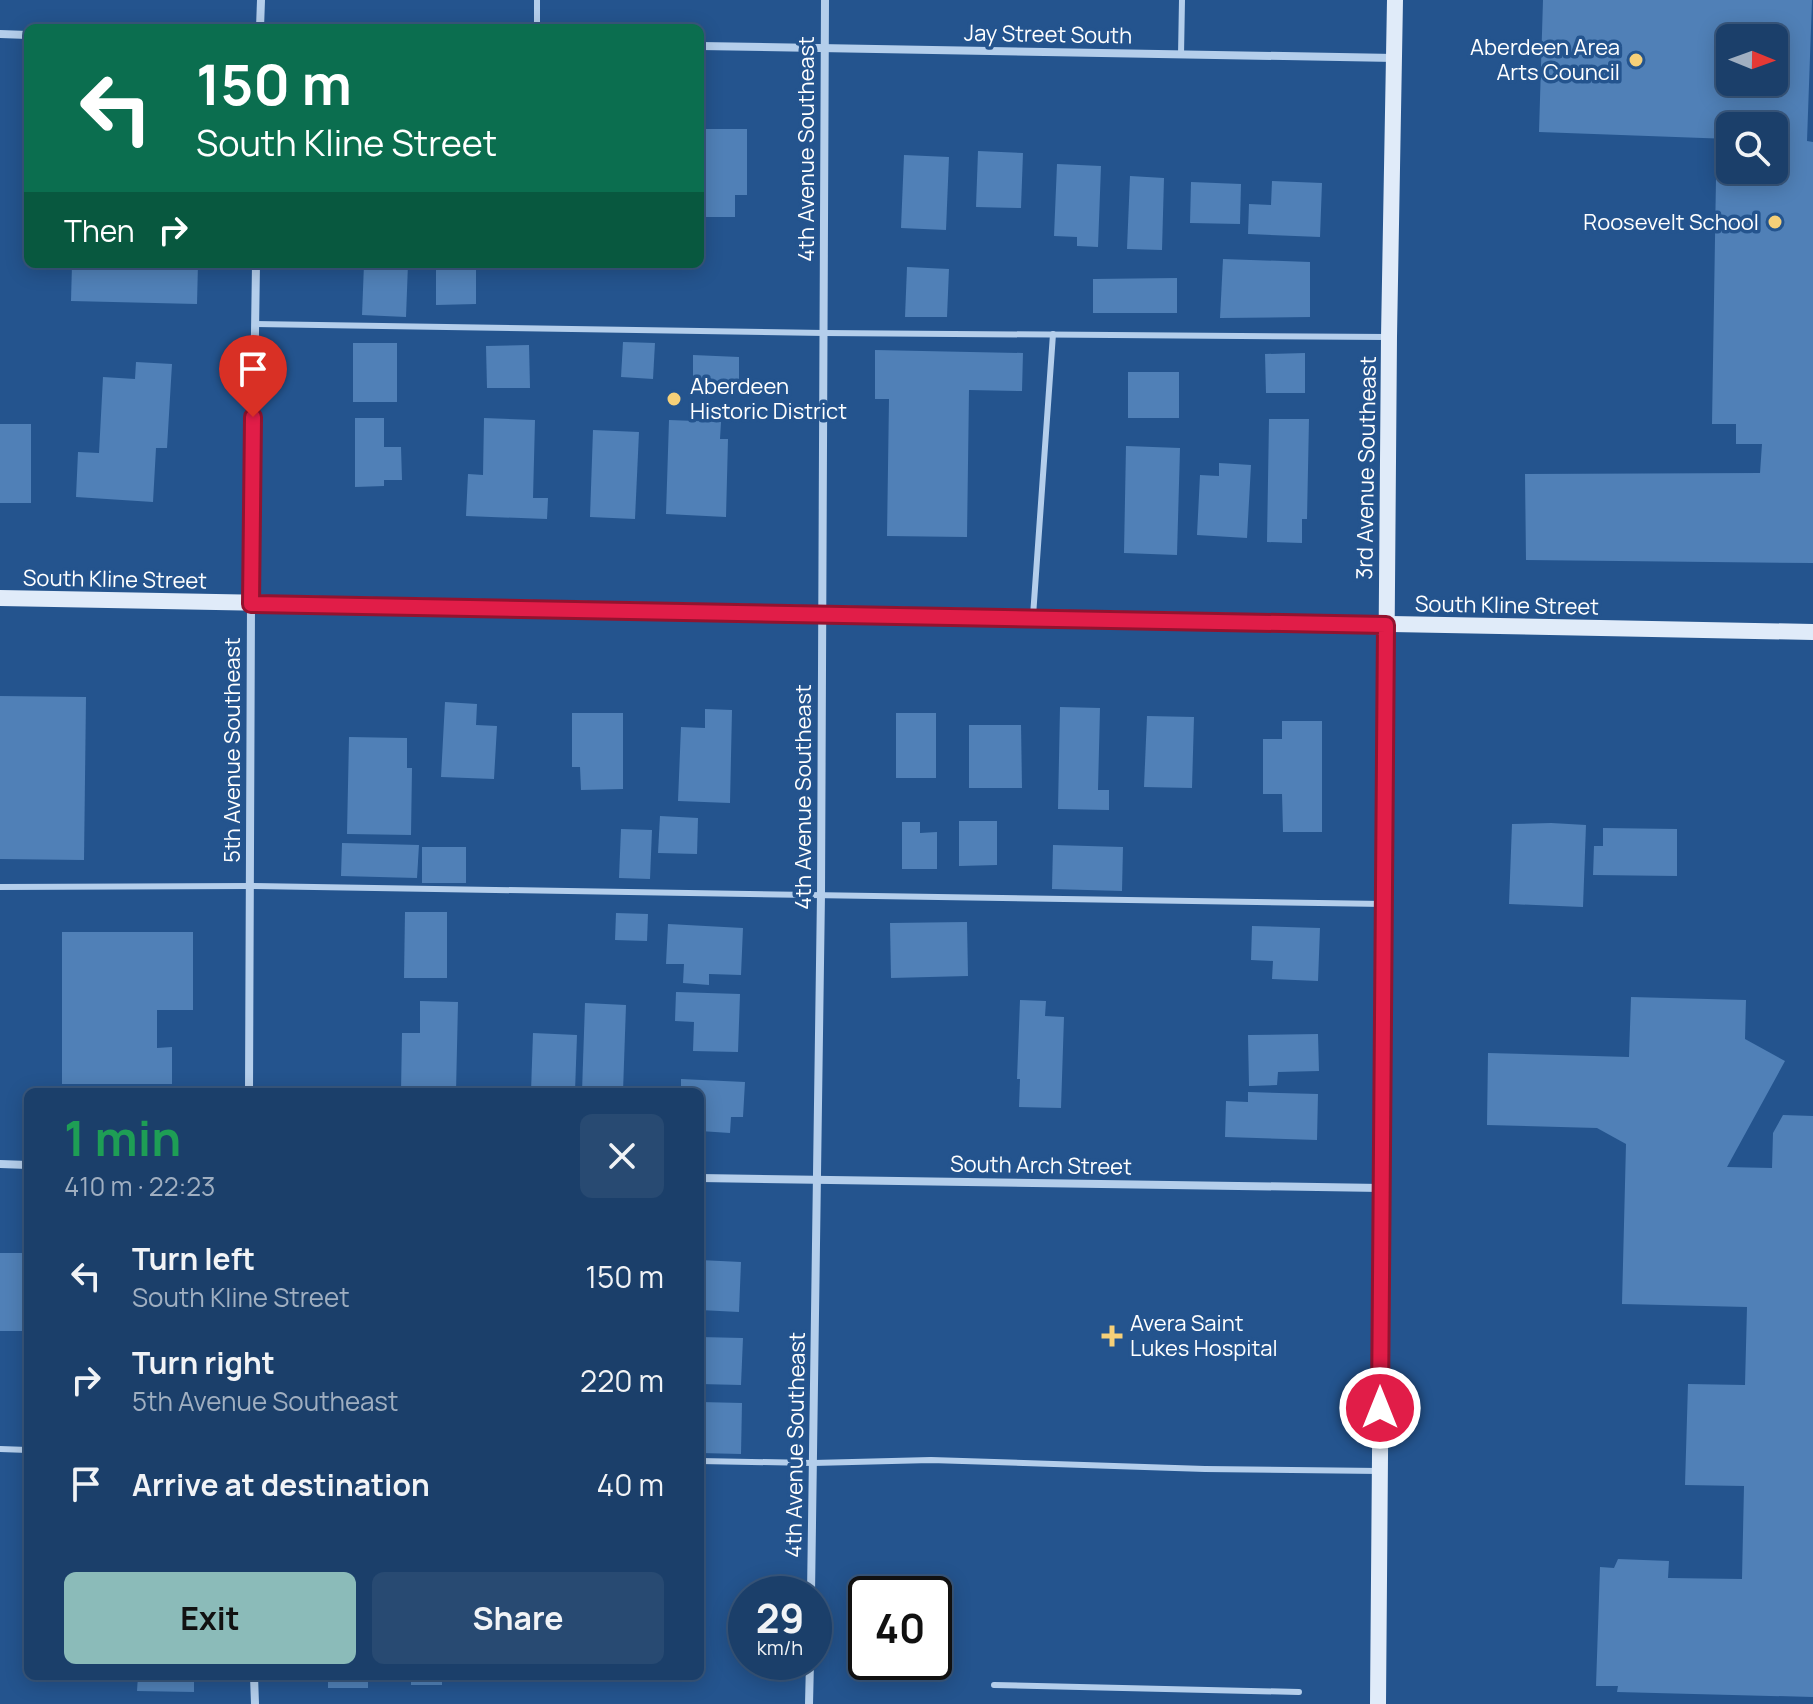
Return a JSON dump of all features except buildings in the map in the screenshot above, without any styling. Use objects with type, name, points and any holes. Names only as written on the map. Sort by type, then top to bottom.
[{"type":"street","points":[[260,24],[261,0]]},
{"type":"street","name":"4th Avenue Southeast","points":[[811,1576],[821,894],[825,0]]},
{"type":"street","name":"3rd Avenue Southeast","points":[[1378,1704],[1386,625],[1395,0]]},
{"type":"street","points":[[0,34],[24,35]]},
{"type":"street","name":"Jay Street South","points":[[704,46],[1395,58]]},
{"type":"street","name":"5th Avenue Southeast","points":[[249,1088],[256,268]]},
{"type":"street","name":"South Kline Street","points":[[0,598],[1813,632]]},
{"type":"street","points":[[0,1164],[24,1165]]},
{"type":"street","name":"South Arch Street","points":[[704,1178],[1381,1188]]},
{"type":"street","points":[[254,1680],[255,1704]]},
{"type":"street","points":[[809,1704],[810,1680]]},
{"type":"lane","points":[[537,0],[537,24]]},
{"type":"lane","points":[[1181,55],[1182,0]]},
{"type":"lane","points":[[255,324],[824,333],[1389,337]]},
{"type":"lane","points":[[1033,619],[1053,334]]},
{"type":"lane","points":[[0,887],[250,886],[1385,904]]},
{"type":"lane","points":[[0,1449],[24,1450]]},
{"type":"lane","points":[[704,1461],[813,1463],[931,1460],[1380,1471]]},
{"type":"lane","points":[[994,1685],[1299,1692]]},
{"type":"place","name":"Aberdeen Area Arts Council","points":[[1636,60]]},
{"type":"place","name":"Roosevelt School","points":[[1775,222]]},
{"type":"place","name":"Aberdeen Historic District","points":[[674,399]]},
{"type":"place","name":"Avera Saint Lukes Hospital","points":[[1112,1336]]},
{"type":"route","points":[[253,417],[251,604],[1386,625],[1380,1408]]}]
